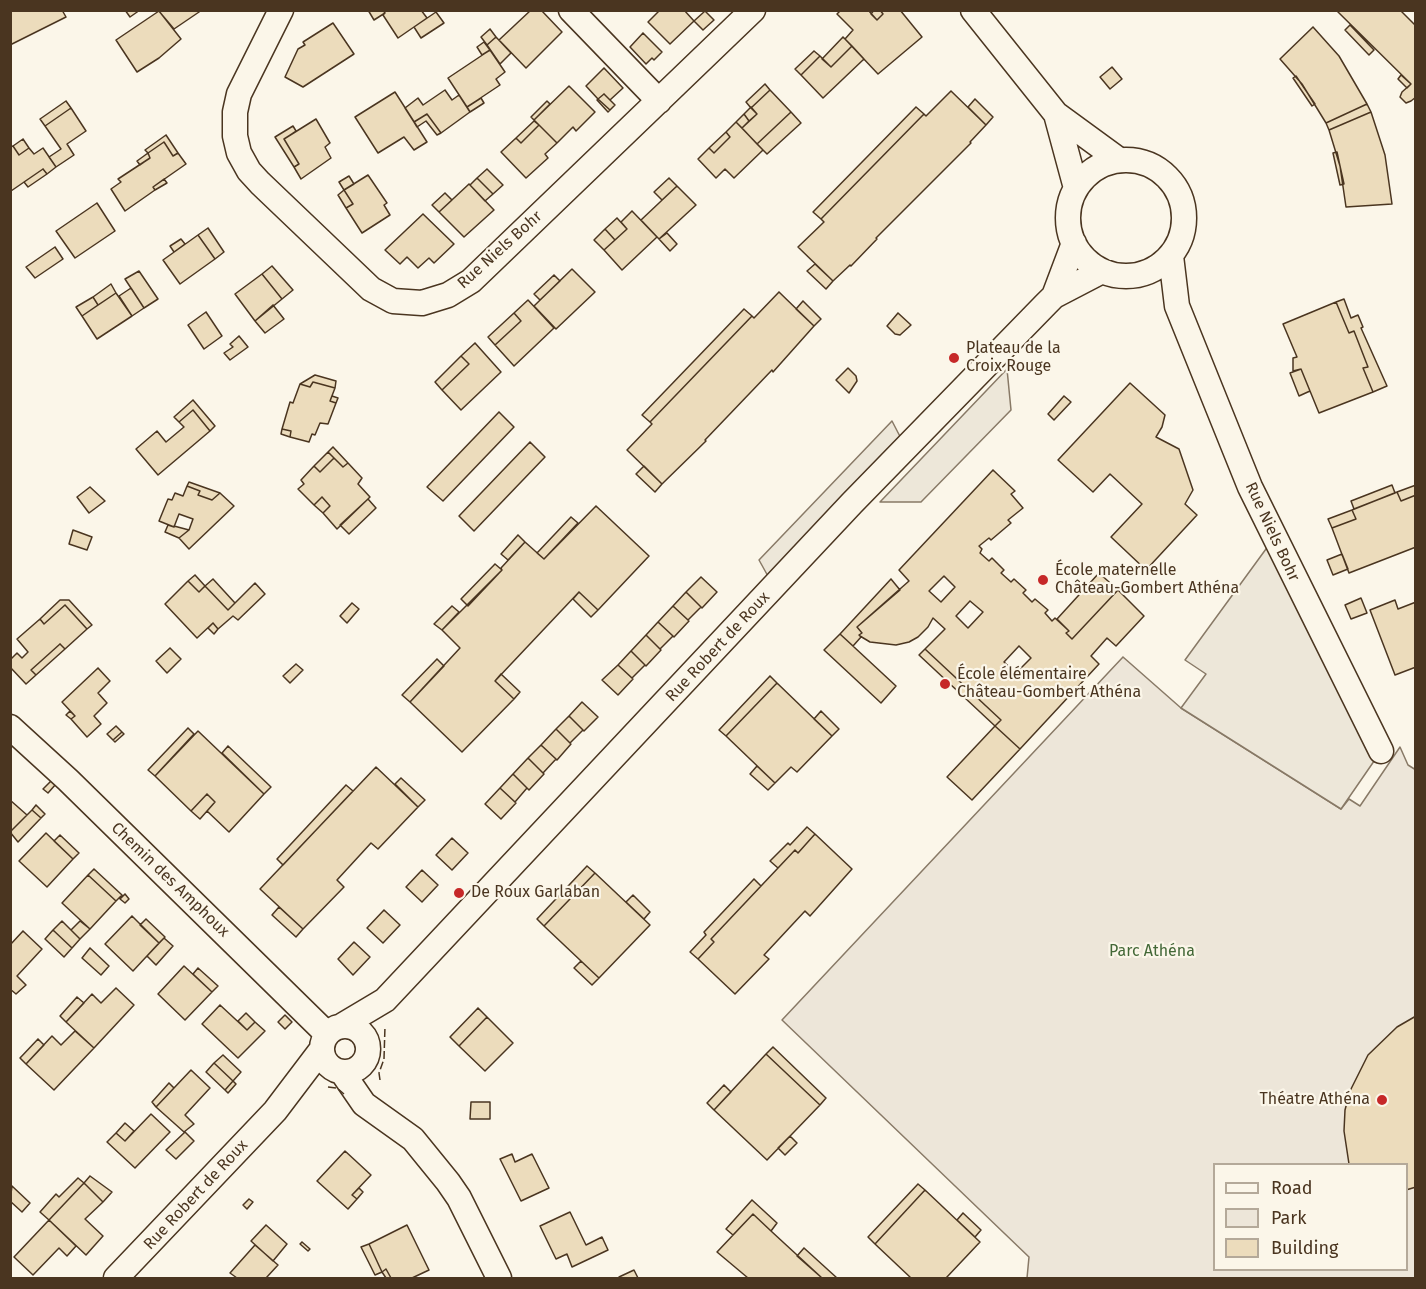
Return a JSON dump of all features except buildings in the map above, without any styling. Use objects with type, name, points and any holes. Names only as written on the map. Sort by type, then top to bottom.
[{"type":"street","name":"Rue Niels Bohr","points":[[281,10],[239,94],[235,112],[239,153],[249,171],[260,183],[371,289],[393,301],[422,303],[448,295],[471,281],[753,10]]},
{"type":"street","points":[[571,10],[659,101]]},
{"type":"street","points":[[973,10],[1056,114],[1119,160]]},
{"type":"street","points":[[1056,114],[1076,188]]},
{"type":"street","points":[[1119,160],[1134,160],[1149,164],[1163,172],[1181,197],[1185,212],[1184,228],[1171,256],[1157,268],[1139,275],[1120,276],[1102,271],[1085,259],[1074,243],[1068,224],[1069,205],[1076,188],[1087,174],[1102,165],[1119,160]]},
{"type":"street","name":"Rue Robert de Roux","points":[[1054,296],[1074,243]]},
{"type":"street","name":"Rue Niels Bohr","points":[[1171,256],[1177,306],[1250,487],[1381,751]]},
{"type":"street","name":"Rue Robert de Roux","points":[[116,1278],[275,1111],[331,1036],[385,1000],[845,511],[1054,296],[1102,271]]},
{"type":"street","name":"Rue Niels Bohr","points":[[1139,275],[1177,306]]},
{"type":"street","name":"Chemin des Amphoux","points":[[10,727],[68,780],[331,1036]]},
{"type":"street","name":"Rue Robert de Roux","points":[[366,1038],[385,1000]]},
{"type":"street","points":[[352,1026],[360,1030],[366,1038],[369,1055],[364,1063],[351,1072],[339,1071],[329,1066],[324,1059],[331,1036],[352,1026]]},
{"type":"street","points":[[364,1063],[367,1078],[387,1119]]},
{"type":"street","points":[[339,1071],[364,1104],[413,1139],[448,1182],[459,1198],[499,1278]]},
{"type":"street","name":"Rue Robert de Roux","points":[[275,1111],[339,1071]]},
{"type":"green space","name":"Parc Athéna","points":[[1123,657],[1181,708],[1341,809],[1349,799],[1360,806],[1400,747],[1408,765],[1416,770],[1415,1278],[1027,1278],[1029,1257],[782,1020]]},
{"type":"shaded area","points":[[1007,369],[1011,410],[921,502],[880,502]]},
{"type":"shaded area","points":[[892,421],[906,448],[774,587],[759,560]]},
{"type":"shaded area","points":[[1274,538],[1381,751],[1341,809],[1181,708],[1206,674],[1185,660]]},
{"type":"fence","points":[[380,1080],[379,1073],[384,1059],[385,1026]]},
{"type":"fence","points":[[328,1087],[337,1088],[344,1094]]},
{"type":"place","name":"Plateau de la Croix Rouge","points":[[954,358]]},
{"type":"place","name":"École maternelle Château-Gombert Athéna","points":[[1043,580]]},
{"type":"place","name":"École élémentaire Château-Gombert Athéna","points":[[945,684]]},
{"type":"place","name":"De Roux Garlaban","points":[[459,893]]},
{"type":"place","name":"Théatre Athéna","points":[[1382,1100]]}]
